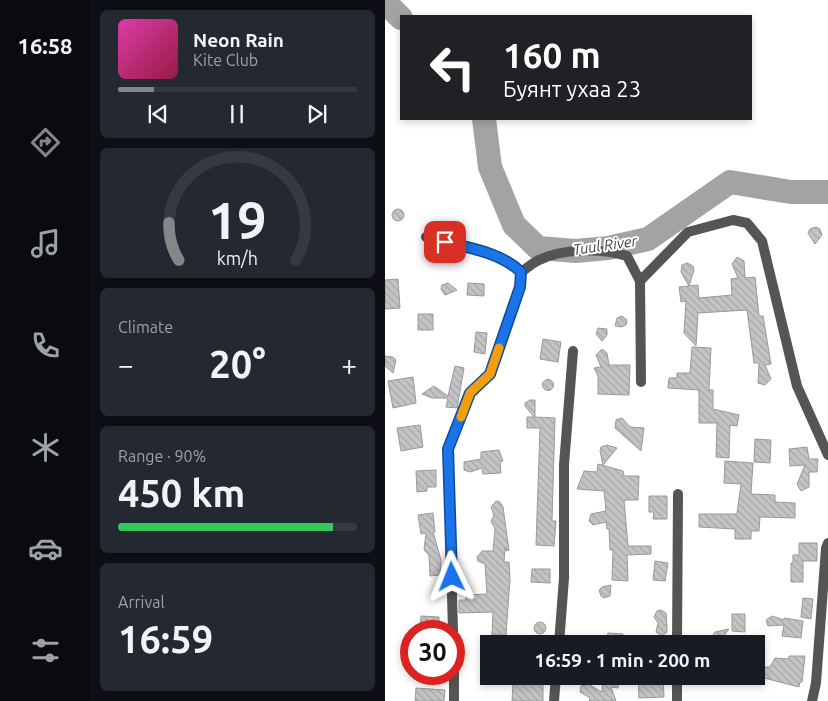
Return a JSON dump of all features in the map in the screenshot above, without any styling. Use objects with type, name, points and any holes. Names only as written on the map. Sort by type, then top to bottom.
[{"type":"street","points":[[640,281],[688,232],[733,220],[747,223],[762,241],[797,386],[828,455]]},
{"type":"street","points":[[426,237],[483,251],[513,264],[521,272],[520,287],[490,374],[470,393],[448,449],[453,620]]},
{"type":"street","points":[[521,272],[538,260],[558,255],[614,252],[627,256],[640,281],[641,382]]},
{"type":"street","points":[[560,635],[565,578],[564,465],[573,351]]},
{"type":"street","points":[[677,635],[678,494]]},
{"type":"street","points":[[812,701],[816,683],[826,548],[828,543]]},
{"type":"street","points":[[454,685],[454,701]]},
{"type":"street","points":[[554,701],[555,685]]},
{"type":"street","points":[[677,685],[677,701]]},
{"type":"building","points":[[396,209],[400,209],[404,215],[400,221],[396,221],[392,217],[392,213]]},
{"type":"building","points":[[816,227],[820,229],[822,235],[815,244],[808,233],[810,229]]},
{"type":"building","points":[[737,257],[744,261],[745,278],[755,277],[759,316],[763,316],[771,364],[765,365],[771,379],[765,385],[758,383],[759,363],[754,363],[747,310],[698,313],[696,346],[684,333],[686,301],[681,302],[679,287],[698,285],[699,298],[732,295],[731,279],[738,278],[732,264]]},
{"type":"building","points":[[687,263],[693,266],[694,270],[689,286],[681,272],[682,265]]},
{"type":"building","points":[[398,279],[400,308],[385,309],[385,280]]},
{"type":"building","points":[[448,283],[457,290],[445,295],[441,289],[442,285]]},
{"type":"building","points":[[468,283],[484,284],[484,296],[467,295]]},
{"type":"building","points":[[418,314],[433,314],[433,330],[418,330]]},
{"type":"building","points":[[622,316],[627,320],[626,325],[621,327],[615,326],[617,318]]},
{"type":"building","points":[[598,328],[607,329],[607,335],[602,341],[596,334]]},
{"type":"building","points":[[476,332],[487,333],[485,354],[474,352]]},
{"type":"building","points":[[543,339],[561,342],[558,362],[540,359]]},
{"type":"building","points":[[692,347],[711,348],[709,390],[713,390],[713,409],[739,415],[737,426],[730,425],[729,458],[716,457],[717,423],[699,423],[699,390],[668,388],[669,378],[677,378],[677,373],[690,373]]},
{"type":"building","points":[[602,349],[607,353],[609,365],[630,365],[629,395],[598,394],[598,376],[594,368],[601,367],[596,355]]},
{"type":"building","points":[[385,356],[393,357],[396,360],[393,373],[385,366]]},
{"type":"building","points":[[455,366],[464,368],[457,408],[446,407],[448,398],[432,398],[422,394],[434,386],[448,396]]},
{"type":"building","points":[[413,377],[416,403],[393,408],[388,381]]},
{"type":"building","points":[[548,379],[554,385],[548,391],[542,385]]},
{"type":"building","points":[[535,400],[535,417],[555,418],[552,521],[556,521],[554,546],[536,545],[540,428],[527,428],[527,417],[534,417],[525,406],[525,403]]},
{"type":"building","points":[[622,418],[630,427],[644,428],[641,451],[615,428],[616,420]]},
{"type":"building","points":[[420,425],[423,447],[401,451],[397,428]]},
{"type":"building","points":[[755,439],[771,440],[770,463],[754,462]]},
{"type":"building","points":[[607,445],[617,448],[603,465],[600,451],[601,447]]},
{"type":"building","points":[[807,447],[809,459],[818,459],[817,472],[809,472],[809,487],[801,491],[797,484],[805,465],[790,466],[789,449]]},
{"type":"building","points":[[499,450],[503,461],[500,462],[501,473],[483,474],[482,468],[470,472],[464,470],[464,462],[481,459],[481,452]]},
{"type":"building","points":[[725,461],[753,463],[751,494],[775,495],[775,502],[795,503],[795,518],[760,517],[759,531],[751,531],[751,539],[735,539],[735,529],[699,527],[699,514],[737,514],[741,484],[724,483]]},
{"type":"building","points":[[598,464],[623,471],[624,476],[639,476],[638,500],[624,500],[628,546],[651,546],[651,554],[627,555],[628,581],[612,580],[613,550],[610,550],[609,529],[607,529],[606,522],[593,525],[589,521],[591,514],[606,511],[604,491],[577,489],[584,471],[597,472]]},
{"type":"building","points":[[436,470],[436,487],[427,487],[427,491],[417,492],[416,471]]},
{"type":"building","points":[[649,496],[667,496],[667,519],[653,519],[654,512],[649,512]]},
{"type":"building","points":[[496,501],[500,502],[503,507],[509,550],[506,551],[505,548],[504,562],[509,562],[510,579],[506,635],[492,635],[493,612],[459,613],[459,600],[466,600],[466,595],[487,594],[485,564],[478,561],[477,557],[482,551],[493,551],[495,528],[491,522],[494,515],[491,507]]},
{"type":"building","points":[[433,513],[435,532],[433,532],[441,560],[440,575],[430,576],[429,555],[424,550],[426,533],[421,534],[418,515]]},
{"type":"building","points":[[799,543],[817,543],[817,561],[803,561],[803,582],[791,582],[791,563],[793,563],[793,555],[799,555]]},
{"type":"building","points":[[655,561],[668,563],[665,581],[653,580]]},
{"type":"building","points":[[532,569],[550,569],[550,583],[531,582]]},
{"type":"building","points":[[611,585],[610,596],[604,598],[601,596],[599,590],[602,587]]},
{"type":"building","points":[[803,598],[813,599],[811,619],[801,617]]},
{"type":"building","points":[[661,610],[666,613],[667,632],[663,635],[656,632],[658,623],[654,617],[657,611]]},
{"type":"building","points":[[732,614],[745,614],[745,632],[732,631]]},
{"type":"building","points":[[421,616],[439,617],[439,620],[421,620]]},
{"type":"building","points":[[772,616],[784,620],[784,618],[803,621],[801,638],[782,636],[784,625],[768,626],[766,620]]},
{"type":"building","points":[[538,622],[542,622],[546,628],[542,634],[538,634],[534,630],[534,626]]},
{"type":"building","points":[[729,629],[724,635],[713,635],[715,632]]},
{"type":"building","points":[[608,633],[623,634],[623,635],[608,635]]},
{"type":"building","points":[[789,656],[805,656],[802,682],[800,682],[799,687],[765,678],[765,667],[770,667],[775,658],[789,659]]},
{"type":"building","points":[[513,685],[543,685],[543,701],[512,701]]},
{"type":"building","points":[[590,685],[602,692],[602,685],[618,685],[618,688],[611,687],[616,701],[589,701],[590,698],[580,692],[581,686]]},
{"type":"building","points":[[638,685],[663,685],[664,697],[639,698]]},
{"type":"building","points":[[416,688],[445,690],[444,701],[415,701]]},
{"type":"waterway","name":"Tuul River","points":[[385,2],[400,17]]},
{"type":"waterway","name":"Tuul River","points":[[484,120],[490,167],[514,225],[538,248],[576,251],[608,248],[648,239],[730,182],[791,192],[828,192]]},
{"type":"slow traffic","points":[[461,417],[470,393],[490,374],[499,348]]},
{"type":"route","points":[[445,242],[483,251],[513,264],[521,272],[520,287],[490,374],[470,393],[448,449],[452,577]]}]
